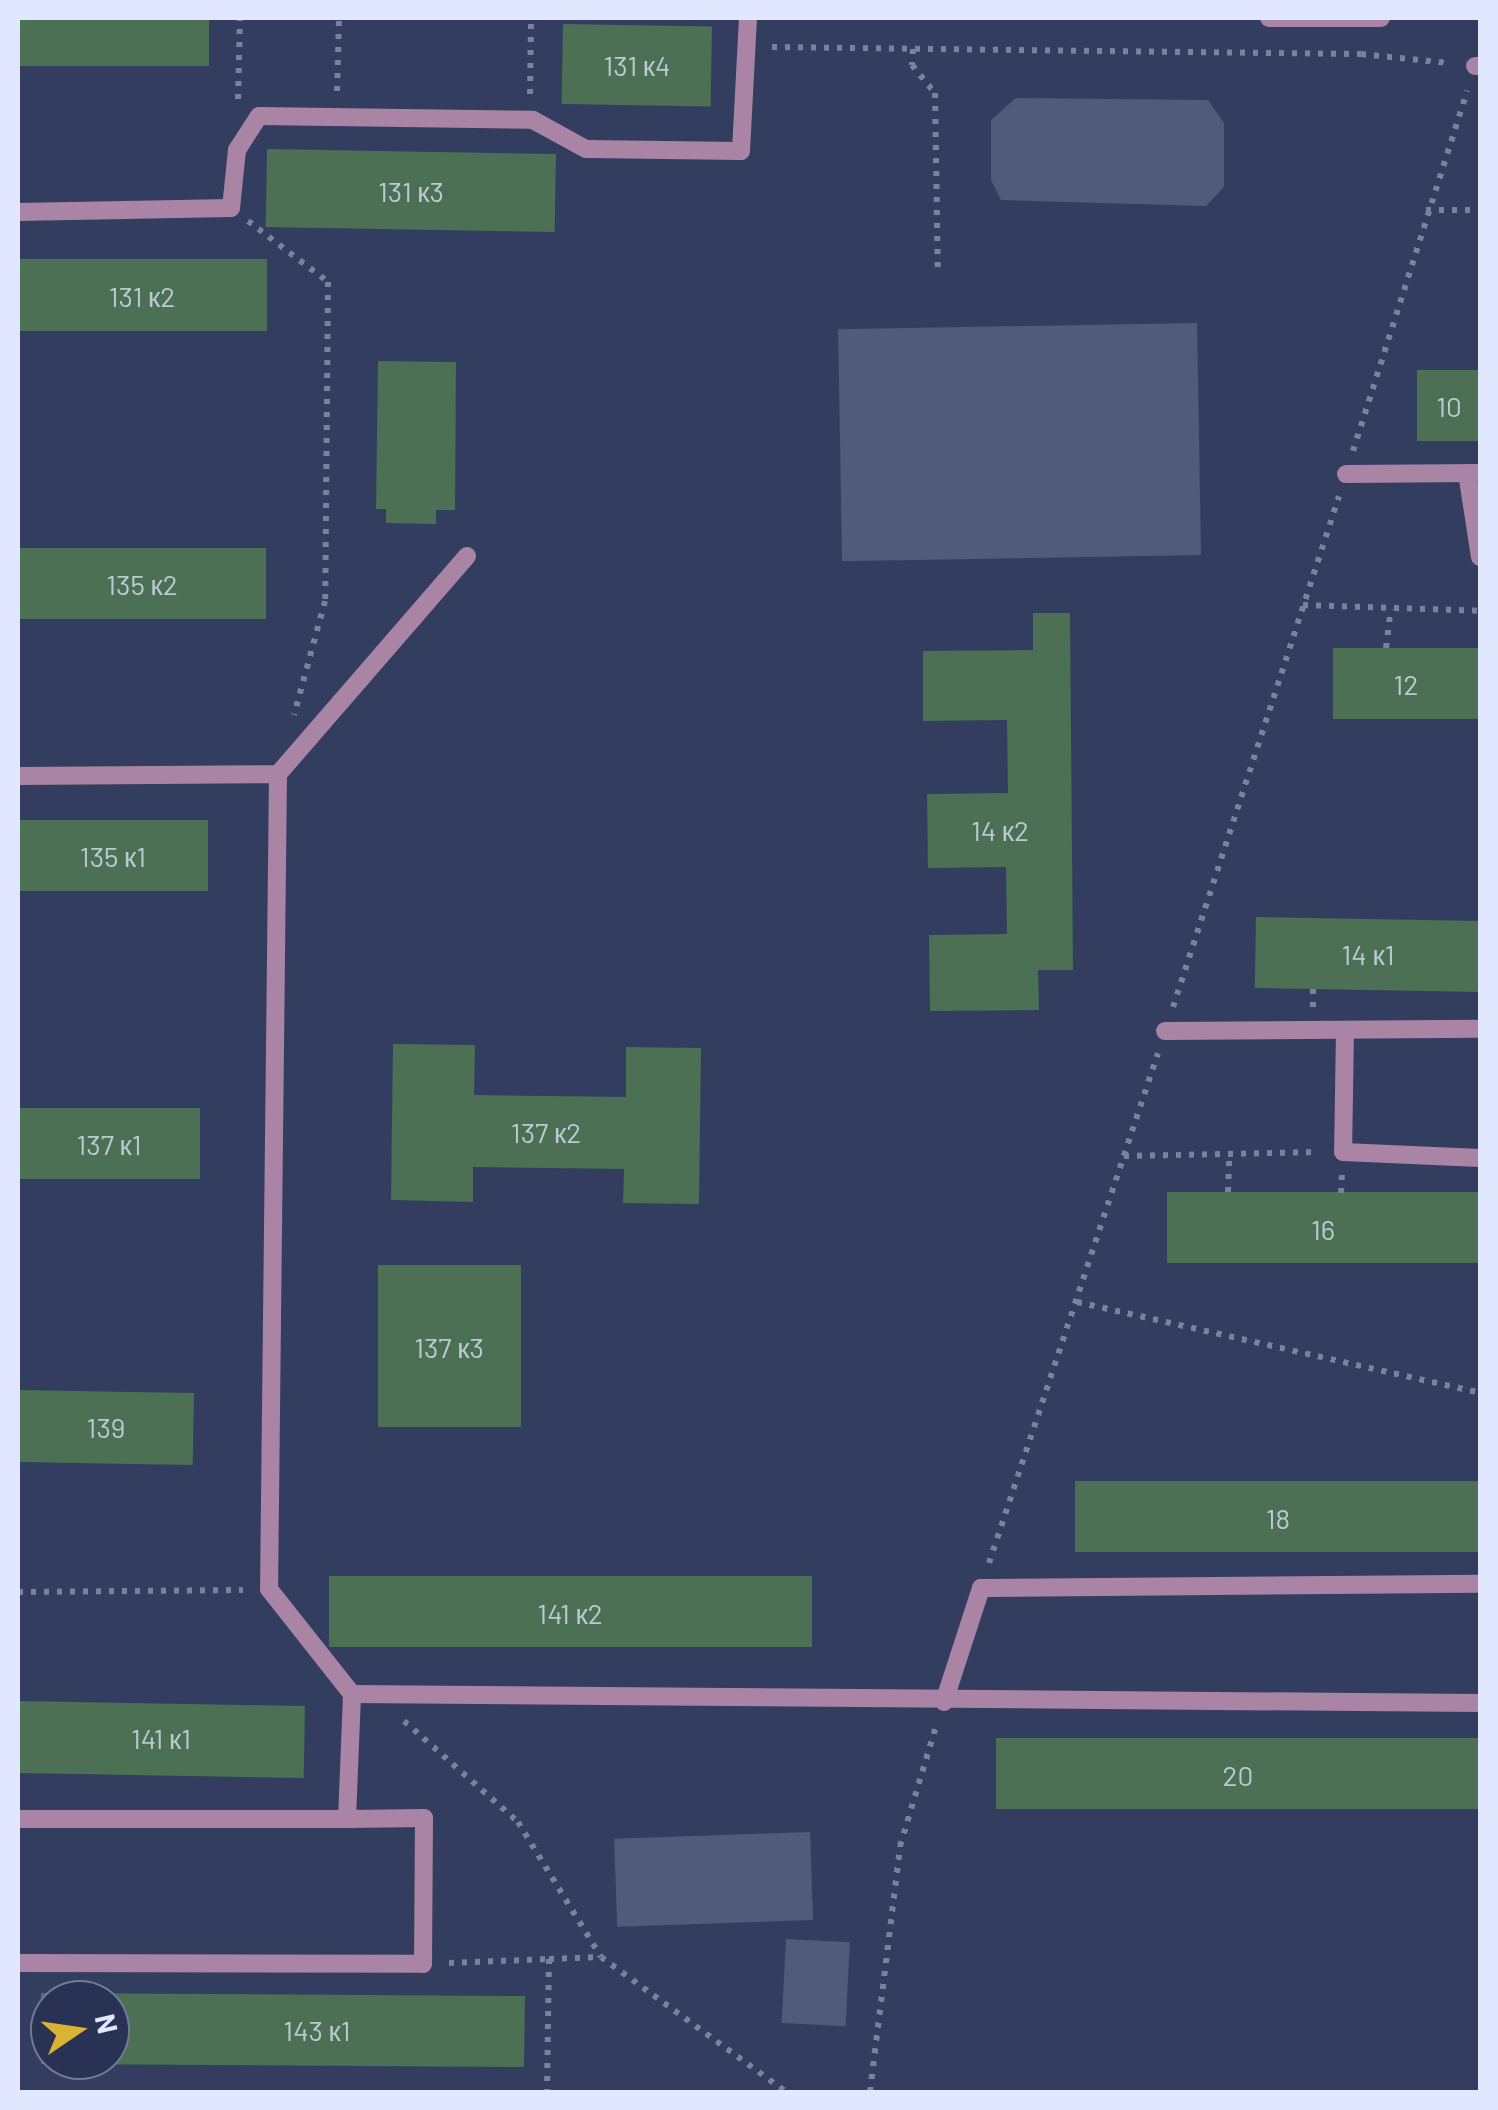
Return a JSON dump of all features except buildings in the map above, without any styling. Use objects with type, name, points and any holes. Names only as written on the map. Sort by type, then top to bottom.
[{"type":"lane","points":[[18,212],[231,208],[237,150],[259,116],[530,120],[586,150],[742,151],[748,18]]},
{"type":"lane","points":[[1268,18],[1381,18]]},
{"type":"lane","points":[[1346,474],[1474,473],[1480,556]]},
{"type":"lane","points":[[347,1818],[352,1694],[269,1589],[278,774],[467,556]]},
{"type":"lane","points":[[18,776],[278,774]]},
{"type":"lane","points":[[1165,1031],[1480,1029]]},
{"type":"lane","points":[[1345,1030],[1343,1152],[1480,1158]]},
{"type":"lane","points":[[944,1702],[981,1588],[1480,1584]]},
{"type":"lane","points":[[352,1694],[944,1702],[1480,1703]]},
{"type":"lane","points":[[18,1819],[424,1818],[423,1964],[18,1963]]},
{"type":"path","points":[[237,150],[240,18]]},
{"type":"path","points":[[336,118],[339,18]]},
{"type":"path","points":[[530,18],[530,120]]},
{"type":"path","points":[[762,32],[762,47],[1361,54],[1478,66],[1426,210],[1346,474],[981,1588]]},
{"type":"path","points":[[913,49],[912,65],[935,92],[938,275]]},
{"type":"path","points":[[231,208],[328,282],[325,602],[278,774]]},
{"type":"path","points":[[1426,210],[1480,210]]},
{"type":"path","points":[[1303,605],[1480,611]]},
{"type":"path","points":[[1386,648],[1391,608]]},
{"type":"path","points":[[1124,1156],[1343,1152]]},
{"type":"path","points":[[1228,1192],[1230,1154]]},
{"type":"path","points":[[1077,1302],[1480,1394]]},
{"type":"path","points":[[18,1592],[269,1589]]},
{"type":"path","points":[[374,1694],[518,1822],[601,1958],[786,2092]]},
{"type":"path","points":[[870,2092],[900,1846],[944,1702]]},
{"type":"path","points":[[423,1964],[601,1958]]},
{"type":"path","points":[[547,2092],[549,1959]]},
{"type":"shaded area","points":[[1016,98],[1208,100],[1224,123],[1224,187],[1206,206],[1001,200],[991,180],[991,120]]},
{"type":"shaded area","points":[[1197,323],[1201,555],[842,561],[838,329]]},
{"type":"shaded area","points":[[810,1832],[813,1920],[617,1927],[614,1839]]},
{"type":"shaded area","points":[[786,1939],[850,1942],[846,2026],[782,2023]]}]
